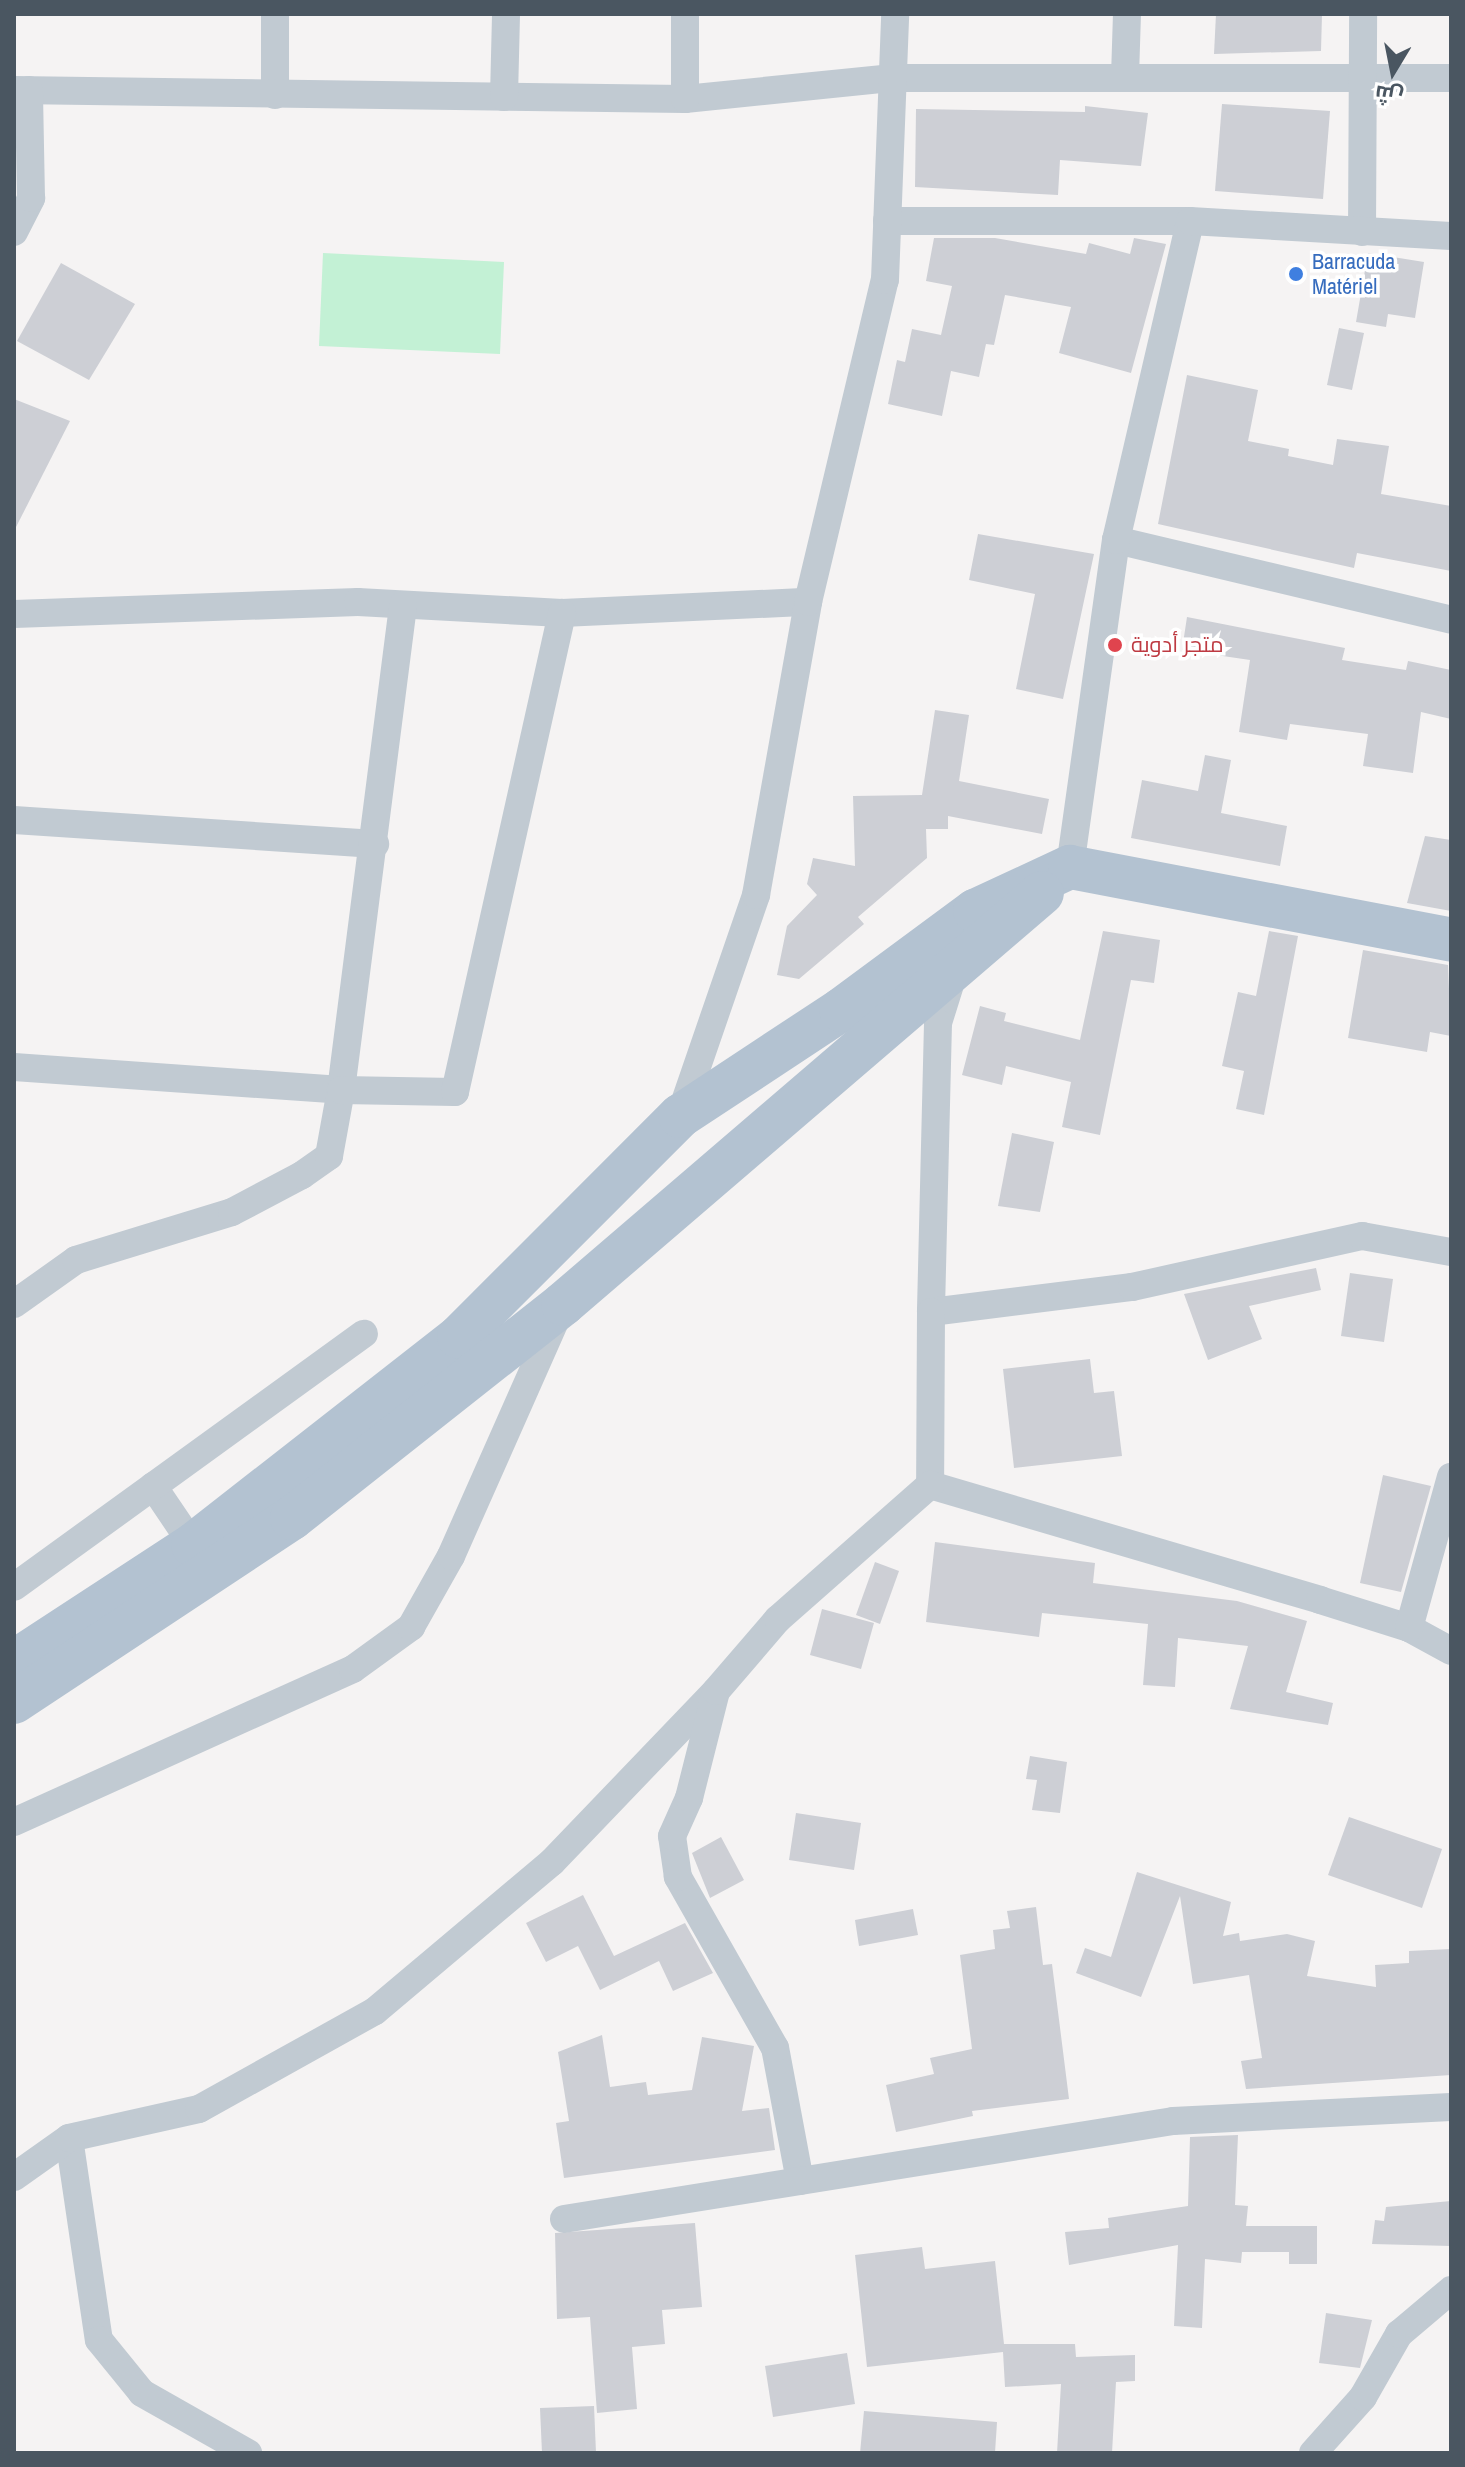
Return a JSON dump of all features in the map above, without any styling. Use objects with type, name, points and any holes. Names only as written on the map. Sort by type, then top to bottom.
[{"type":"main road","points":[[14,1702],[292,1518],[563,1304],[836,1064],[953,975],[1070,867]]},
{"type":"main road","points":[[14,1662],[193,1545],[459,1337],[680,1116],[841,1010],[975,911],[1070,867],[1451,940]]},
{"type":"street","points":[[275,14],[275,95]]},
{"type":"street","points":[[504,97],[506,14]]},
{"type":"street","points":[[685,14],[685,99]]},
{"type":"street","points":[[680,1116],[756,895],[808,602],[885,280],[895,14]]},
{"type":"street","points":[[1125,77],[1127,14]]},
{"type":"street","points":[[1362,232],[1363,14]]},
{"type":"street","points":[[14,232],[31,198],[22,90],[685,99],[893,78],[1451,78]]},
{"type":"street","points":[[887,221],[1190,221],[1451,236]]},
{"type":"street","points":[[1070,867],[1116,540],[1190,221]]},
{"type":"street","points":[[1116,540],[1451,620]]},
{"type":"street","points":[[14,614],[403,605],[562,613],[808,602]]},
{"type":"street","points":[[14,1304],[76,1260],[232,1212],[302,1175],[329,1156],[375,844],[403,605]]},
{"type":"street","points":[[14,1067],[341,1090],[455,1092],[562,613]]},
{"type":"street","points":[[14,820],[375,844]]},
{"type":"street","points":[[14,2177],[69,2138],[199,2109],[375,2011],[552,1862],[716,1691],[778,1619],[930,1485],[938,1023],[953,975]]},
{"type":"street","points":[[931,1312],[1132,1287],[1362,1236],[1451,1252]]},
{"type":"street","points":[[14,1822],[353,1669],[411,1627],[451,1556],[563,1304]]},
{"type":"street","points":[[14,1587],[364,1334]]},
{"type":"street","points":[[1409,1628],[1451,1477]]},
{"type":"street","points":[[930,1485],[1409,1628],[1451,1651]]},
{"type":"street","points":[[153,1486],[193,1545]]},
{"type":"street","points":[[716,1691],[689,1798],[672,1836],[678,1877],[775,2048],[800,2181]]},
{"type":"street","points":[[564,2219],[1173,2121],[1451,2107]]},
{"type":"street","points":[[69,2138],[99,2340],[142,2393],[248,2453]]},
{"type":"street","points":[[1313,2453],[1363,2397],[1399,2334],[1451,2290]]},
{"type":"green space","points":[[323,253],[504,262],[500,354],[319,346]]},
{"type":"building","points":[[1216,14],[1322,14],[1321,51],[1214,54]]},
{"type":"building","points":[[1222,104],[1330,111],[1323,199],[1215,191]]},
{"type":"building","points":[[1085,106],[1148,113],[1141,166],[1060,160],[1058,195],[915,187],[916,109],[1085,112]]},
{"type":"building","points":[[934,238],[995,238],[1086,254],[1089,243],[1130,254],[1134,238],[1166,244],[1131,373],[1059,353],[1071,307],[1005,295],[994,345],[986,344],[979,377],[951,371],[942,416],[888,404],[897,360],[905,362],[912,329],[941,335],[952,286],[926,281]]},
{"type":"building","points":[[1368,253],[1424,262],[1415,318],[1388,314],[1386,327],[1356,322]]},
{"type":"building","points":[[61,263],[135,304],[89,380],[17,341]]},
{"type":"building","points":[[1339,328],[1364,333],[1352,390],[1327,385]]},
{"type":"building","points":[[1187,375],[1258,390],[1248,441],[1289,449],[1288,456],[1333,465],[1337,439],[1389,446],[1381,494],[1451,506],[1451,571],[1357,553],[1354,568],[1158,524]]},
{"type":"building","points":[[14,399],[70,421],[14,531]]},
{"type":"building","points":[[978,534],[1094,554],[1063,699],[1016,689],[1035,594],[969,580]]},
{"type":"building","points":[[1187,617],[1345,648],[1342,660],[1406,670],[1408,661],[1451,670],[1451,719],[1421,712],[1413,773],[1363,766],[1368,734],[1290,724],[1287,740],[1239,732],[1250,660],[1182,650]]},
{"type":"building","points":[[935,710],[969,715],[959,781],[1049,799],[1042,834],[948,816],[948,829],[926,829],[927,858],[858,917],[864,924],[799,979],[777,975],[787,926],[817,895],[807,884],[813,858],[855,866],[853,796],[922,795]]},
{"type":"building","points":[[1205,755],[1231,760],[1221,813],[1287,826],[1280,866],[1131,838],[1142,780],[1198,791]]},
{"type":"building","points":[[1425,836],[1451,840],[1451,911],[1407,903]]},
{"type":"building","points":[[1103,931],[1160,940],[1154,983],[1131,980],[1100,1135],[1062,1127],[1071,1082],[1006,1066],[1002,1085],[962,1075],[980,1006],[1006,1013],[1004,1021],[1080,1040]]},
{"type":"building","points":[[1269,931],[1298,936],[1264,1115],[1236,1109],[1244,1071],[1222,1066],[1238,992],[1256,996]]},
{"type":"building","points":[[1363,950],[1448,965],[1451,1036],[1430,1032],[1427,1052],[1348,1038]]},
{"type":"building","points":[[1012,1133],[1054,1142],[1040,1212],[998,1206]]},
{"type":"building","points":[[1316,1268],[1321,1290],[1249,1306],[1262,1339],[1208,1360],[1184,1294]]},
{"type":"building","points":[[1350,1273],[1393,1279],[1384,1342],[1341,1336]]},
{"type":"building","points":[[1090,1359],[1094,1393],[1114,1391],[1122,1456],[1014,1468],[1003,1369]]},
{"type":"building","points":[[1383,1475],[1431,1486],[1401,1592],[1360,1583]]},
{"type":"building","points":[[935,1542],[1095,1563],[1093,1583],[1237,1601],[1307,1621],[1286,1692],[1333,1703],[1328,1725],[1230,1709],[1248,1646],[1178,1638],[1175,1687],[1143,1685],[1148,1624],[1042,1613],[1039,1637],[926,1622]]},
{"type":"building","points":[[875,1562],[899,1571],[880,1624],[856,1615]]},
{"type":"building","points":[[822,1609],[874,1623],[861,1669],[810,1655]]},
{"type":"building","points":[[1030,1756],[1067,1762],[1060,1813],[1032,1810],[1037,1780],[1026,1779]]},
{"type":"building","points":[[796,1813],[861,1823],[854,1870],[789,1860]]},
{"type":"building","points":[[1349,1817],[1442,1849],[1422,1908],[1328,1875]]},
{"type":"building","points":[[721,1837],[744,1880],[710,1898],[692,1853]]},
{"type":"building","points":[[1137,1872],[1231,1902],[1223,1936],[1239,1933],[1240,1941],[1287,1934],[1315,1941],[1307,1976],[1376,1987],[1375,1965],[1409,1963],[1409,1951],[1451,1949],[1451,2075],[1246,2089],[1241,2061],[1262,2058],[1249,1975],[1193,1984],[1180,1896],[1141,1997],[1076,1973],[1085,1948],[1111,1957]]},
{"type":"building","points":[[583,1895],[614,1956],[685,1923],[713,1973],[673,1991],[659,1961],[600,1990],[578,1946],[546,1962],[526,1923]]},
{"type":"building","points":[[1036,1907],[1043,1965],[1052,1964],[1069,2099],[972,2111],[973,2116],[896,2132],[886,2085],[934,2074],[930,2058],[972,2049],[960,1955],[995,1949],[993,1930],[1010,1928],[1007,1911]]},
{"type":"building","points":[[913,1909],[918,1935],[859,1946],[855,1920]]},
{"type":"building","points":[[602,2035],[610,2087],[646,2082],[648,2095],[692,2090],[702,2037],[754,2046],[742,2111],[769,2108],[775,2150],[564,2178],[556,2123],[569,2121],[558,2052]]},
{"type":"building","points":[[1238,2135],[1235,2205],[1248,2206],[1246,2226],[1317,2226],[1317,2264],[1289,2264],[1289,2252],[1242,2252],[1241,2263],[1205,2259],[1202,2328],[1174,2326],[1178,2245],[1069,2265],[1065,2232],[1109,2228],[1108,2218],[1188,2206],[1190,2137]]},
{"type":"building","points":[[1451,2201],[1451,2246],[1372,2244],[1375,2220],[1384,2221],[1386,2207]]},
{"type":"building","points":[[695,2223],[702,2307],[662,2310],[665,2344],[632,2347],[637,2409],[597,2413],[590,2317],[557,2319],[555,2233]]},
{"type":"building","points":[[922,2247],[925,2269],[995,2261],[1004,2344],[1075,2344],[1076,2357],[1135,2355],[1135,2381],[1116,2382],[1112,2453],[1057,2453],[1061,2384],[1005,2387],[1003,2352],[867,2367],[855,2255]]},
{"type":"building","points":[[1326,2313],[1372,2320],[1360,2368],[1319,2363]]},
{"type":"building","points":[[847,2353],[855,2404],[773,2417],[765,2366]]},
{"type":"building","points":[[594,2406],[596,2453],[542,2453],[540,2408]]},
{"type":"building","points":[[864,2411],[997,2422],[995,2453],[860,2453]]},
{"type":"place","name":"Barracuda Matériel","points":[[1296,274]]},
{"type":"place","name":"متجر أدوية","points":[[1115,645]]}]
